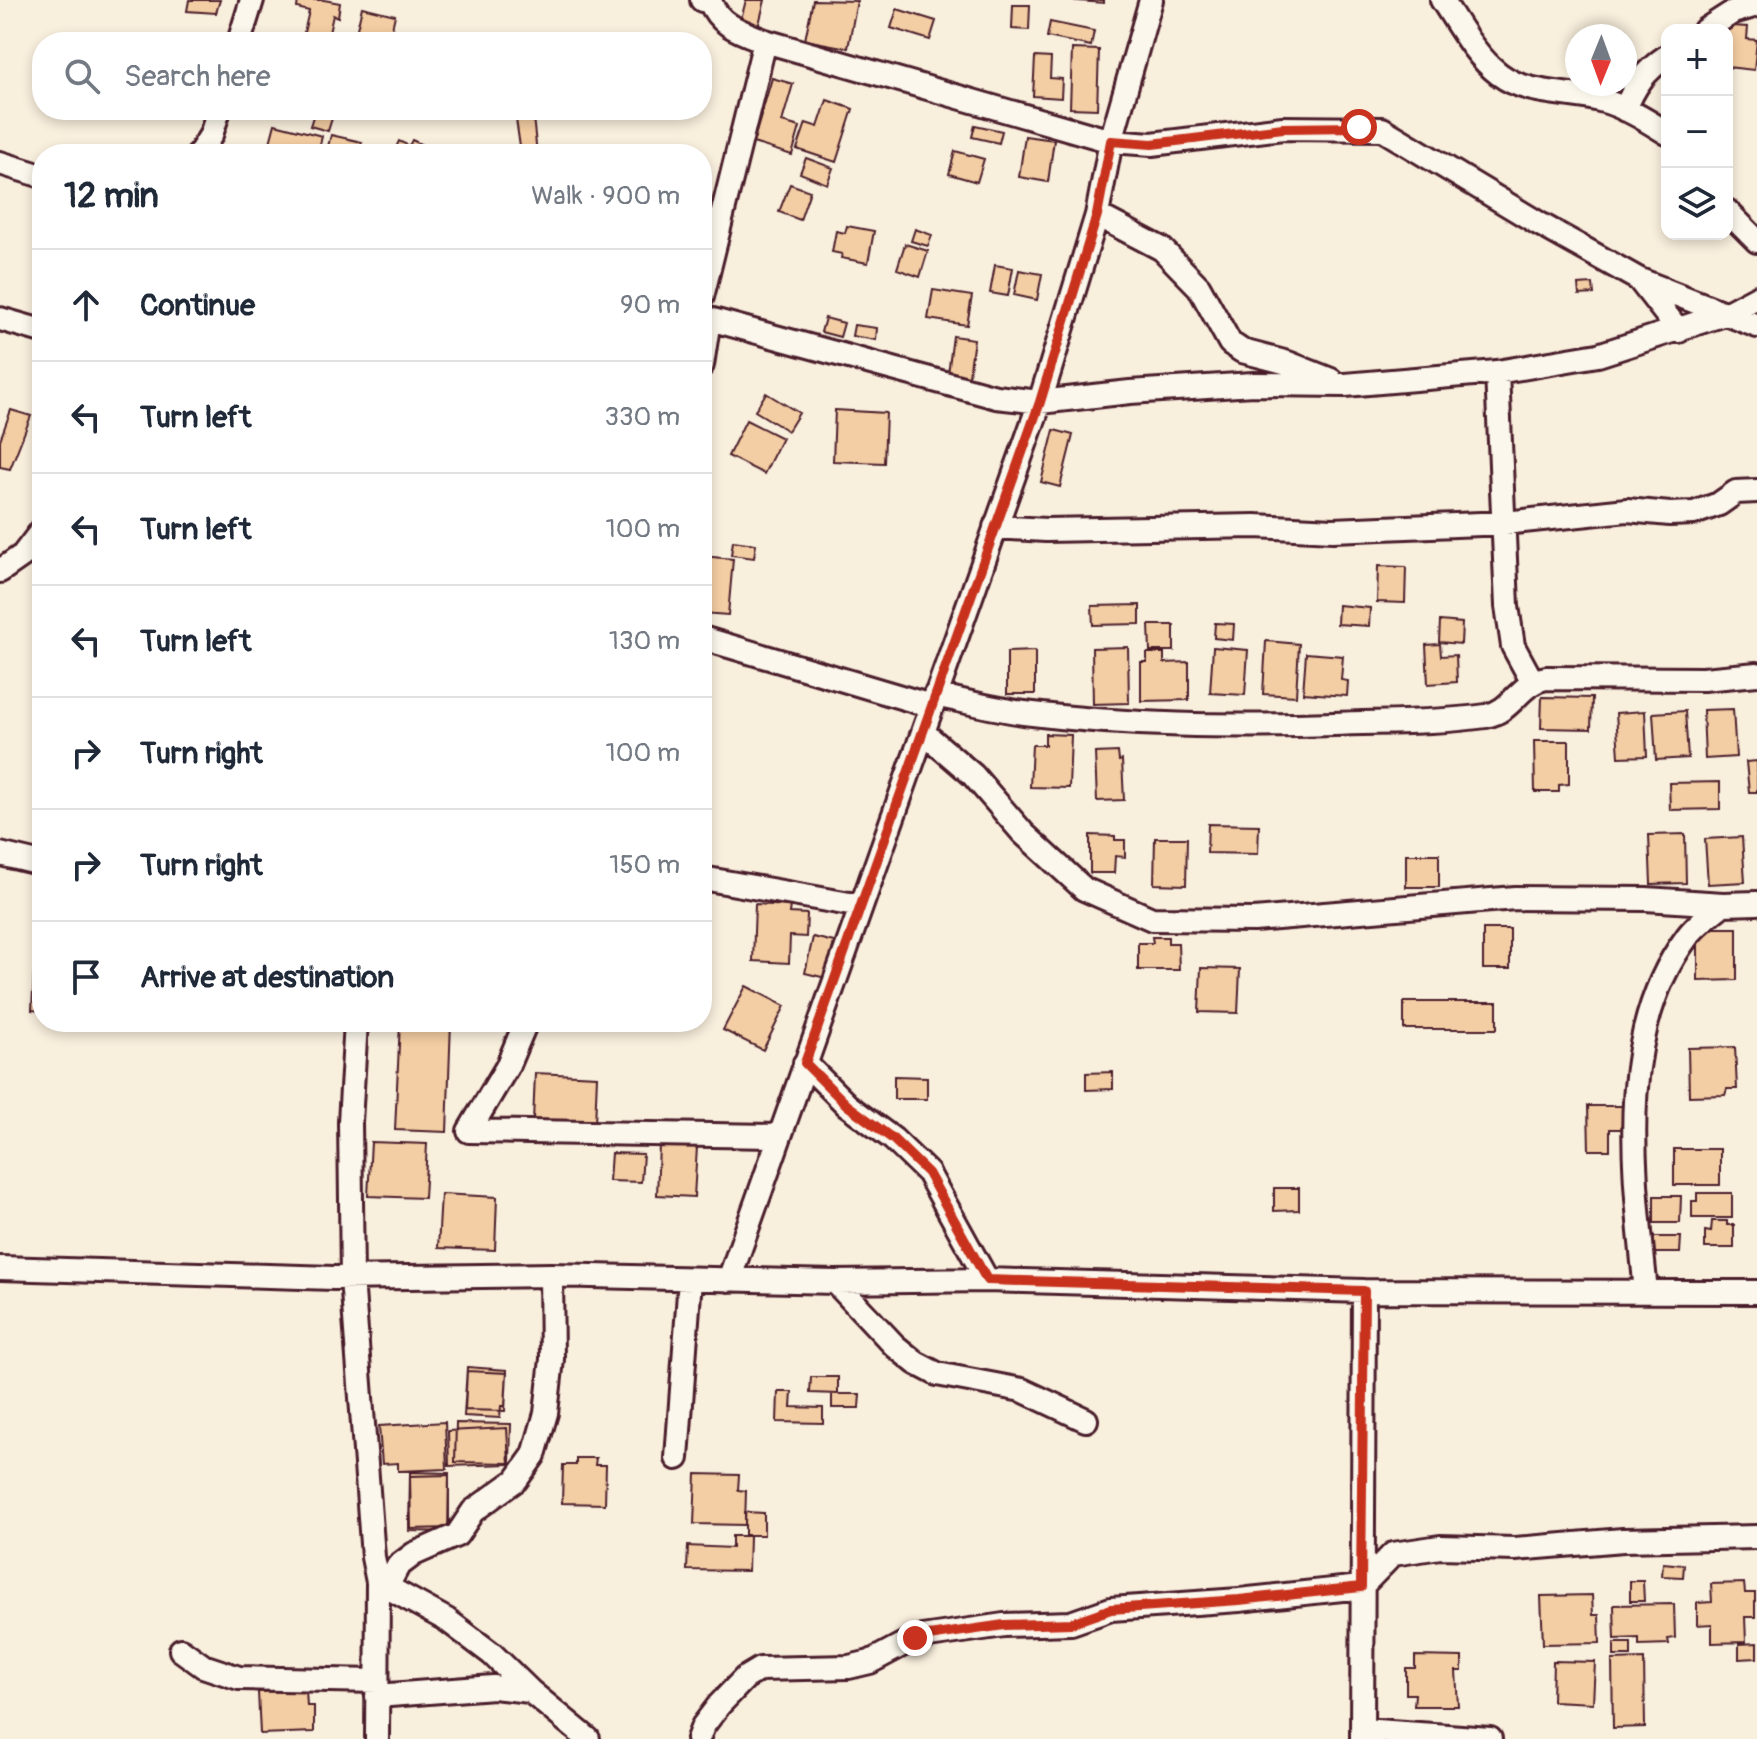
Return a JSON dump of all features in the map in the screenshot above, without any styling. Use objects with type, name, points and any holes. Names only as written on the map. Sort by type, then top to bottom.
[{"type":"street","points":[[242,32],[252,0]]},
{"type":"street","points":[[702,0],[710,1],[714,13],[723,22],[765,41],[1111,141],[1152,144],[1283,128],[1382,129],[1640,280],[1757,326]]},
{"type":"street","points":[[729,1280],[1040,402],[1097,215],[1111,141],[1151,0]]},
{"type":"street","points":[[1442,0],[1466,37],[1497,73],[1520,87],[1600,100],[1661,130]]},
{"type":"street","points":[[1725,0],[1755,5]]},
{"type":"street","points":[[1714,24],[1733,12],[1755,5]]},
{"type":"street","points":[[712,276],[765,41]]},
{"type":"street","points":[[1625,110],[1634,87],[1661,61]]},
{"type":"street","points":[[205,144],[216,120]]},
{"type":"street","points":[[0,163],[32,173]]},
{"type":"street","points":[[1097,215],[1162,249],[1199,287],[1230,343],[1242,351],[1288,363],[1345,385]]},
{"type":"street","points":[[1733,218],[1754,243]]},
{"type":"street","points":[[1640,280],[1679,331]]},
{"type":"street","points":[[712,313],[996,397],[1040,402],[1130,392],[1253,384],[1345,385],[1497,372],[1598,355],[1679,331],[1725,314],[1757,297]]},
{"type":"street","points":[[0,319],[32,328]]},
{"type":"street","points":[[1497,372],[1507,606],[1513,646],[1532,681]]},
{"type":"street","points":[[995,527],[1046,530],[1255,526],[1333,530],[1505,523],[1627,510],[1694,513],[1719,504],[1736,492],[1757,491]]},
{"type":"street","points":[[0,571],[23,555],[32,543]]},
{"type":"street","points":[[712,641],[933,700],[1085,719],[1203,727],[1406,722],[1488,715],[1502,711],[1532,681],[1546,678],[1703,679],[1757,674]]},
{"type":"street","points":[[924,733],[973,775],[1023,833],[1084,889],[1152,919],[1254,920],[1515,898],[1757,903]]},
{"type":"street","points":[[0,854],[32,862]]},
{"type":"street","points":[[712,880],[861,906]]},
{"type":"street","points":[[1646,1292],[1638,1214],[1634,1092],[1641,1043],[1662,979],[1687,935],[1723,904]]},
{"type":"street","points":[[355,1032],[350,1122],[352,1278],[373,1557],[382,1584],[377,1739]]},
{"type":"street","points":[[522,1032],[507,1067],[469,1131],[780,1136]]},
{"type":"street","points":[[805,1063],[847,1105],[893,1139],[928,1173],[987,1280]]},
{"type":"street","points":[[0,1268],[352,1278],[551,1275],[835,1282],[987,1280],[1364,1291],[1757,1292]]},
{"type":"street","points":[[382,1584],[414,1554],[457,1535],[473,1511],[516,1480],[534,1455],[546,1413],[552,1359],[551,1275]]},
{"type":"street","points":[[677,1458],[690,1279]]},
{"type":"street","points":[[835,1282],[895,1346],[916,1363],[937,1374],[1022,1390],[1086,1420]]},
{"type":"street","points":[[1364,1291],[1362,1735],[1490,1739]]},
{"type":"street","points":[[698,1739],[703,1726],[719,1705],[745,1678],[760,1669],[849,1667],[870,1662],[915,1638],[1004,1625],[1071,1623],[1111,1609],[1361,1587],[1393,1554],[1440,1547],[1515,1549],[1623,1540],[1756,1538]]},
{"type":"street","points":[[382,1584],[447,1620],[492,1654],[530,1691],[588,1739]]},
{"type":"street","points":[[181,1650],[203,1666],[239,1678],[377,1688],[493,1687],[530,1691]]},
{"type":"building","points":[[189,0],[220,0],[216,13],[187,11]]},
{"type":"building","points":[[298,0],[340,3],[338,17],[333,15],[329,32],[304,32],[309,11],[297,8]]},
{"type":"building","points":[[746,0],[765,0],[757,32],[739,27]]},
{"type":"building","points":[[813,0],[857,1],[848,48],[805,40]]},
{"type":"building","points":[[1065,0],[1104,0],[1104,3]]},
{"type":"building","points":[[1013,5],[1030,5],[1029,30],[1012,29]]},
{"type":"building","points":[[362,7],[395,15],[391,32],[356,32]]},
{"type":"building","points":[[897,9],[936,21],[930,40],[891,28]]},
{"type":"building","points":[[1050,22],[1094,31],[1091,46],[1047,37]]},
{"type":"building","points":[[1733,26],[1748,27],[1747,39],[1757,40],[1754,70],[1733,68]]},
{"type":"building","points":[[1072,49],[1099,50],[1097,109],[1070,108]]},
{"type":"building","points":[[1035,57],[1051,58],[1050,78],[1062,79],[1061,98],[1033,96]]},
{"type":"building","points":[[772,78],[793,84],[782,122],[800,127],[792,155],[753,143]]},
{"type":"building","points":[[827,100],[853,109],[836,162],[797,149],[806,123],[818,127]]},
{"type":"building","points":[[312,120],[331,120],[328,131],[310,126]]},
{"type":"building","points":[[516,120],[533,120],[536,144],[520,144]]},
{"type":"building","points":[[275,124],[322,136],[320,144],[270,144]]},
{"type":"building","points":[[975,125],[1002,131],[999,143],[972,137]]},
{"type":"building","points":[[331,135],[362,142],[362,144],[329,144]]},
{"type":"building","points":[[1025,136],[1054,140],[1048,182],[1019,177]]},
{"type":"building","points":[[955,151],[984,159],[977,182],[949,174]]},
{"type":"building","points":[[806,158],[833,168],[827,184],[800,173]]},
{"type":"building","points":[[790,184],[810,191],[800,220],[779,212]]},
{"type":"building","points":[[847,226],[874,231],[868,263],[841,258],[842,254],[832,252],[836,231],[845,233]]},
{"type":"building","points":[[915,229],[932,235],[928,246],[911,241]]},
{"type":"building","points":[[905,244],[928,251],[920,277],[897,269]]},
{"type":"building","points":[[995,265],[1013,268],[1008,296],[990,293]]},
{"type":"building","points":[[1019,270],[1042,274],[1037,300],[1014,295]]},
{"type":"building","points":[[1593,284],[1594,294],[1579,295],[1578,285]]},
{"type":"building","points":[[933,290],[972,296],[967,325],[928,319]]},
{"type":"building","points":[[825,318],[844,323],[840,337],[821,332]]},
{"type":"building","points":[[854,325],[877,328],[876,340],[852,336]]},
{"type":"building","points":[[953,336],[974,339],[969,376],[948,374]]},
{"type":"building","points":[[766,393],[799,413],[788,431],[755,411]]},
{"type":"building","points":[[11,410],[31,416],[10,469],[0,467],[0,440]]},
{"type":"building","points":[[835,410],[886,413],[884,463],[833,461]]},
{"type":"building","points":[[746,420],[782,438],[764,474],[728,456]]},
{"type":"building","points":[[1054,430],[1073,435],[1060,487],[1041,482]]},
{"type":"building","points":[[733,541],[756,544],[754,558],[731,555]]},
{"type":"building","points":[[712,557],[733,559],[728,615],[712,614]]},
{"type":"building","points":[[1378,566],[1406,567],[1405,603],[1377,602]]},
{"type":"building","points":[[1140,605],[1140,624],[1093,625],[1092,606]]},
{"type":"building","points":[[1338,605],[1370,608],[1369,626],[1337,624]]},
{"type":"building","points":[[1440,621],[1462,623],[1461,644],[1439,642]]},
{"type":"building","points":[[1215,623],[1234,624],[1233,640],[1214,638]]},
{"type":"building","points":[[1149,625],[1174,625],[1174,651],[1150,651]]},
{"type":"building","points":[[1266,641],[1299,644],[1296,696],[1263,694]]},
{"type":"building","points":[[1440,644],[1441,656],[1456,655],[1457,682],[1428,684],[1426,645]]},
{"type":"building","points":[[1128,647],[1129,703],[1093,704],[1092,648]]},
{"type":"building","points":[[1213,647],[1248,650],[1245,695],[1210,693]]},
{"type":"building","points":[[1035,651],[1035,694],[1007,694],[1007,652]]},
{"type":"building","points":[[1147,653],[1164,653],[1164,663],[1189,662],[1189,700],[1141,701],[1141,662],[1147,662]]},
{"type":"building","points":[[1306,653],[1343,656],[1341,680],[1348,681],[1347,696],[1303,693]]},
{"type":"building","points":[[1542,697],[1592,698],[1591,729],[1541,728]]},
{"type":"building","points":[[1733,709],[1736,757],[1705,759],[1703,710]]},
{"type":"building","points":[[1645,711],[1647,756],[1619,757],[1616,713]]},
{"type":"building","points":[[1685,711],[1688,758],[1656,760],[1653,713]]},
{"type":"building","points":[[1045,734],[1071,735],[1069,788],[1030,787],[1032,745],[1045,745]]},
{"type":"building","points":[[1534,741],[1569,741],[1569,784],[1559,785],[1559,792],[1535,792]]},
{"type":"building","points":[[1118,752],[1119,761],[1122,760],[1124,800],[1097,801],[1095,753]]},
{"type":"building","points":[[1757,761],[1757,792],[1749,792],[1746,762]]},
{"type":"building","points":[[1720,782],[1720,809],[1670,810],[1669,783]]},
{"type":"building","points":[[1208,824],[1259,825],[1258,854],[1207,853]]},
{"type":"building","points":[[1685,834],[1686,883],[1651,884],[1649,835]]},
{"type":"building","points":[[1090,835],[1115,836],[1115,840],[1125,840],[1125,857],[1115,856],[1114,873],[1090,873]]},
{"type":"building","points":[[1742,837],[1745,882],[1708,884],[1705,839]]},
{"type":"building","points":[[1155,838],[1187,838],[1186,885],[1154,884]]},
{"type":"building","points":[[1406,854],[1439,854],[1439,887],[1406,887]]},
{"type":"building","points":[[755,904],[790,906],[789,913],[807,914],[806,937],[790,936],[789,963],[753,961]]},
{"type":"building","points":[[1698,928],[1737,928],[1737,980],[1698,981]]},
{"type":"building","points":[[1483,929],[1510,929],[1510,969],[1483,969]]},
{"type":"building","points":[[813,937],[834,942],[826,978],[805,973]]},
{"type":"building","points":[[1152,937],[1168,937],[1168,943],[1178,943],[1179,970],[1138,970],[1138,943],[1153,943]]},
{"type":"building","points":[[1201,968],[1240,969],[1238,1013],[1199,1012]]},
{"type":"building","points":[[746,986],[785,1006],[763,1050],[723,1030]]},
{"type":"building","points":[[1404,1002],[1497,1002],[1497,1029],[1404,1029]]},
{"type":"building","points":[[400,1032],[451,1032],[447,1132],[395,1130]]},
{"type":"building","points":[[1735,1047],[1737,1089],[1727,1089],[1725,1095],[1689,1096],[1688,1048]]},
{"type":"building","points":[[1113,1072],[1113,1089],[1086,1090],[1086,1073]]},
{"type":"building","points":[[535,1073],[597,1076],[595,1125],[533,1122]]},
{"type":"building","points":[[894,1076],[927,1077],[927,1099],[894,1099]]},
{"type":"building","points":[[1588,1106],[1626,1106],[1626,1129],[1610,1129],[1610,1150],[1589,1150]]},
{"type":"building","points":[[371,1142],[427,1144],[424,1198],[368,1196]]},
{"type":"building","points":[[659,1145],[697,1147],[694,1197],[657,1195]]},
{"type":"building","points":[[1674,1149],[1720,1149],[1720,1185],[1674,1185]]},
{"type":"building","points":[[611,1153],[643,1154],[641,1182],[609,1181]]},
{"type":"building","points":[[1274,1188],[1299,1188],[1299,1210],[1274,1211]]},
{"type":"building","points":[[1697,1193],[1732,1193],[1732,1218],[1692,1218],[1692,1201],[1697,1201]]},
{"type":"building","points":[[441,1194],[497,1197],[495,1250],[438,1248]]},
{"type":"building","points":[[1654,1196],[1681,1196],[1680,1223],[1654,1223]]},
{"type":"building","points":[[1712,1221],[1727,1221],[1727,1225],[1734,1225],[1734,1248],[1705,1248],[1705,1231],[1711,1232]]},
{"type":"building","points":[[1654,1237],[1681,1237],[1680,1253],[1653,1253]]},
{"type":"building","points":[[467,1367],[507,1370],[505,1406],[501,1406],[500,1418],[464,1416]]},
{"type":"building","points":[[467,1371],[507,1373],[505,1411],[465,1410]]},
{"type":"building","points":[[811,1377],[838,1377],[838,1394],[810,1393]]},
{"type":"building","points":[[778,1392],[792,1392],[791,1407],[823,1408],[823,1423],[777,1422]]},
{"type":"building","points":[[832,1394],[860,1394],[859,1408],[832,1408]]},
{"type":"building","points":[[445,1422],[447,1469],[398,1471],[398,1463],[382,1464],[379,1426]]},
{"type":"building","points":[[456,1423],[511,1424],[510,1463],[455,1462]]},
{"type":"building","points":[[507,1428],[509,1464],[449,1466],[448,1431]]},
{"type":"building","points":[[576,1458],[596,1458],[595,1465],[606,1465],[605,1504],[562,1503],[563,1465],[576,1465]]},
{"type":"building","points":[[410,1472],[449,1473],[448,1532],[409,1531]]},
{"type":"building","points":[[696,1474],[739,1475],[738,1490],[746,1491],[745,1525],[694,1524]]},
{"type":"building","points":[[449,1475],[449,1528],[411,1529],[410,1476]]},
{"type":"building","points":[[745,1512],[764,1513],[764,1535],[745,1535]]},
{"type":"building","points":[[732,1536],[749,1536],[748,1571],[687,1570],[688,1546],[732,1548]]},
{"type":"building","points":[[1663,1563],[1684,1565],[1683,1577],[1662,1576]]},
{"type":"building","points":[[1630,1581],[1643,1581],[1644,1601],[1630,1601]]},
{"type":"building","points":[[1744,1583],[1745,1593],[1755,1593],[1755,1617],[1745,1617],[1746,1642],[1712,1643],[1712,1624],[1697,1625],[1697,1603],[1712,1602],[1711,1584]]},
{"type":"building","points":[[1592,1595],[1593,1615],[1599,1615],[1600,1643],[1543,1644],[1541,1596]]},
{"type":"building","points":[[1674,1604],[1675,1638],[1668,1639],[1669,1644],[1639,1645],[1639,1638],[1615,1639],[1614,1605]]},
{"type":"building","points":[[1614,1643],[1631,1643],[1631,1656],[1614,1656]]},
{"type":"building","points":[[1757,1643],[1757,1658],[1739,1659],[1739,1644]]},
{"type":"building","points":[[1415,1656],[1462,1657],[1462,1671],[1456,1671],[1458,1706],[1414,1706],[1415,1694],[1406,1694],[1406,1668],[1415,1668]]},
{"type":"building","points":[[1644,1659],[1645,1727],[1613,1728],[1612,1660]]},
{"type":"building","points":[[1553,1661],[1595,1662],[1593,1703],[1552,1701]]},
{"type":"building","points":[[306,1690],[307,1706],[314,1706],[314,1732],[260,1734],[258,1692]]},
{"type":"route","points":[[915,1638],[1004,1625],[1071,1623],[1111,1609],[1361,1587],[1364,1291],[987,1280],[928,1173],[893,1139],[847,1105],[805,1063],[1040,402],[1097,215],[1111,141],[1152,144],[1283,128],[1359,127]]}]
